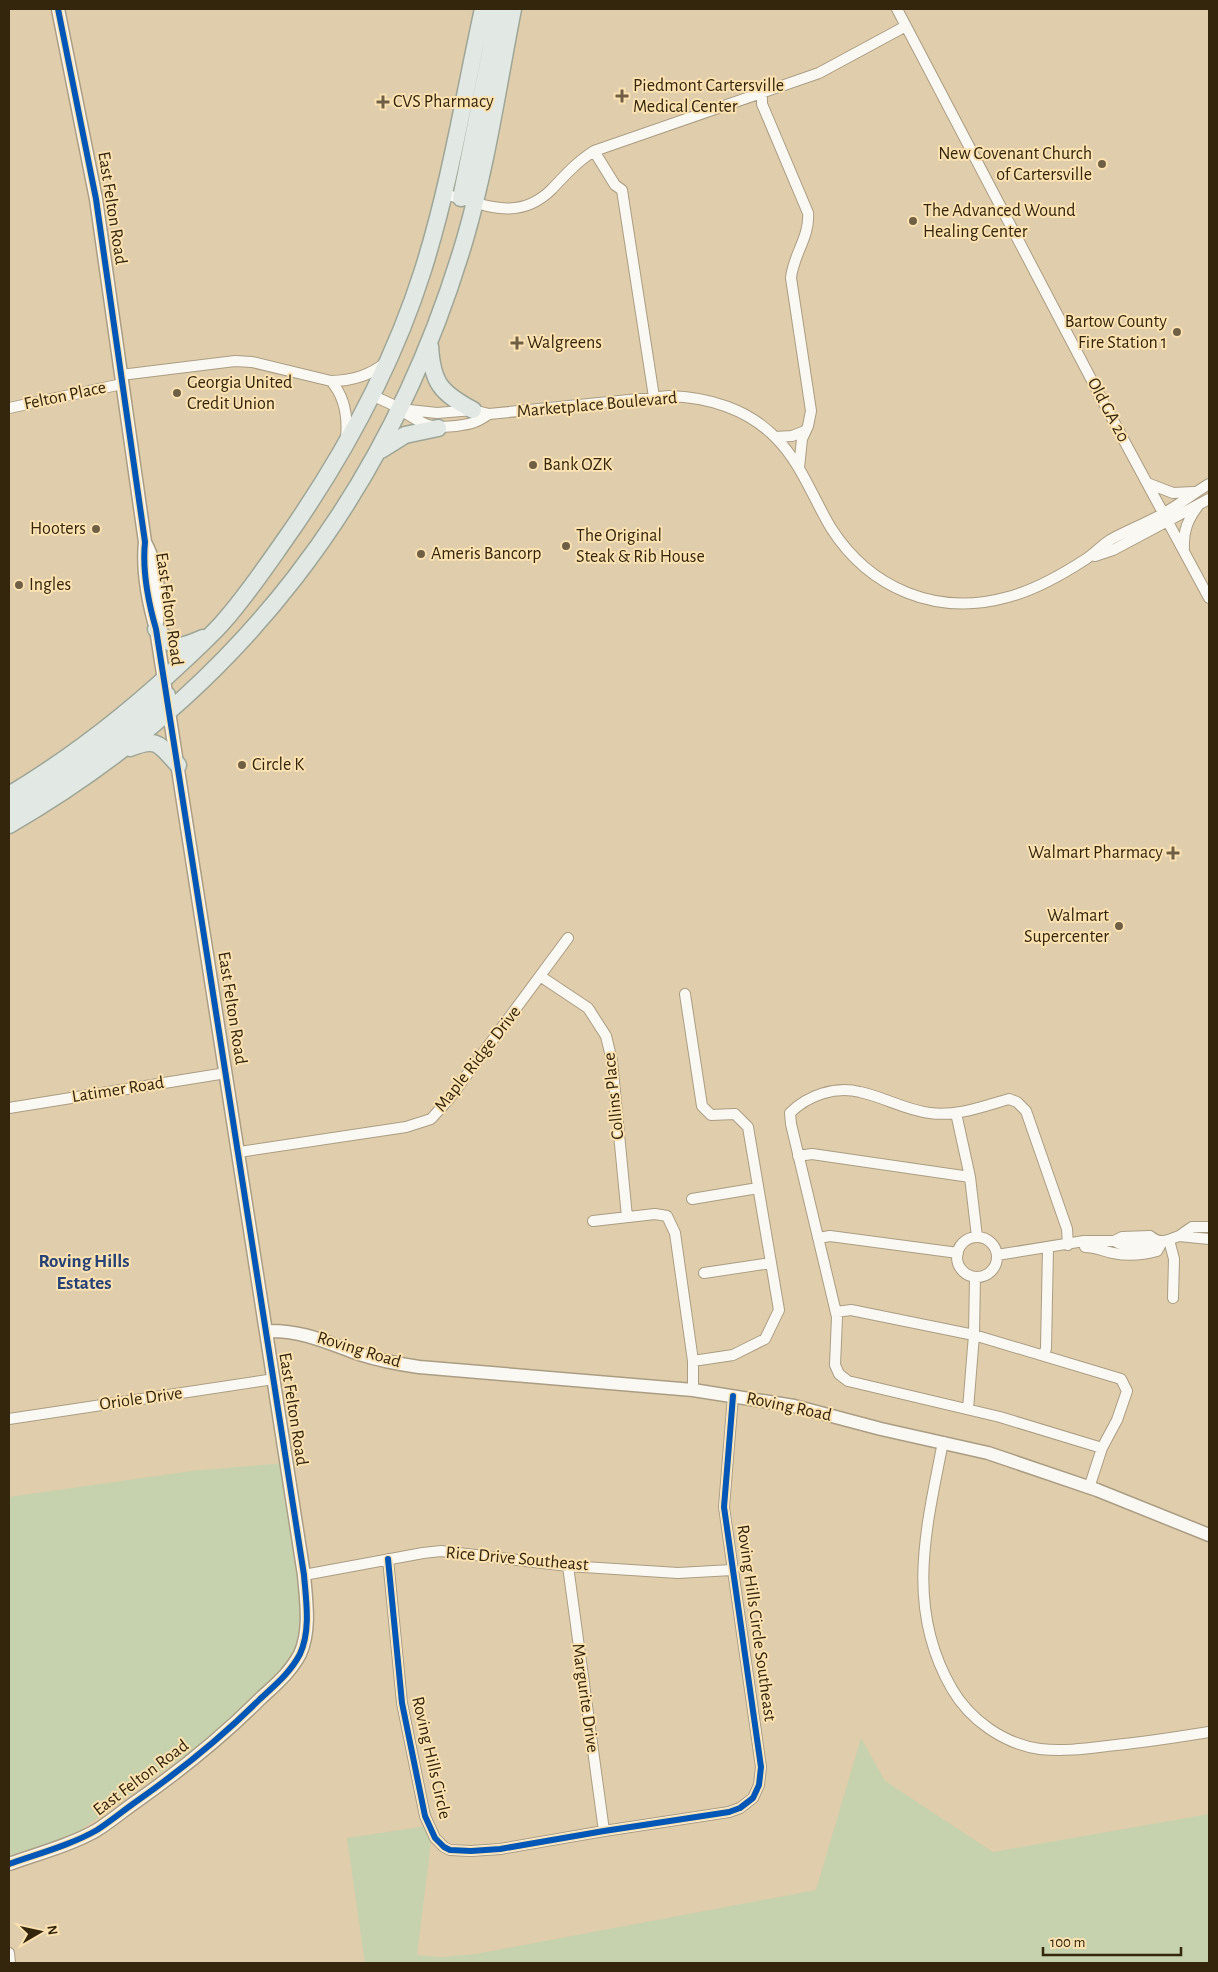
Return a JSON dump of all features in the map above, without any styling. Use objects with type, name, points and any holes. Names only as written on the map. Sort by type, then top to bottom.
[{"type":"main road","points":[[9,825],[69,787],[118,752],[167,695],[210,636],[224,622],[262,572],[321,488],[345,448],[390,360],[423,271],[444,194],[483,9]]},
{"type":"main road","points":[[9,808],[41,789],[82,760],[243,640],[290,586],[332,526],[378,453],[430,343],[453,277],[468,200],[499,9]]},
{"type":"main road","points":[[468,200],[513,9]]},
{"type":"main road","points":[[430,343],[432,370],[442,388],[455,400],[473,410]]},
{"type":"main road","points":[[378,453],[405,436],[438,428]]},
{"type":"main road","points":[[156,629],[168,643],[177,647],[188,645],[210,636]]},
{"type":"main road","points":[[9,795],[82,746],[167,695]]},
{"type":"main road","points":[[118,752],[142,743],[153,742],[162,747],[178,765]]},
{"type":"street","name":"East Felton Road","points":[[9,1864],[51,1850],[97,1830],[176,1773],[240,1719],[284,1677],[300,1653],[307,1614],[304,1575],[274,1379],[156,629],[159,600],[153,557],[144,542],[96,199],[58,9]]},
{"type":"street","name":"Old GA 20","points":[[897,9],[1100,396],[1209,598]]},
{"type":"street","points":[[444,194],[505,209],[516,209],[532,205],[546,195],[578,162],[594,151],[819,73],[906,26]]},
{"type":"street","points":[[762,93],[762,104],[808,213],[807,228],[793,264],[791,278],[810,400],[810,419],[800,448],[799,468]]},
{"type":"street","points":[[594,151],[615,185],[622,190],[654,397]]},
{"type":"street","name":"Felton Place","points":[[9,408],[121,379],[234,361],[252,362],[331,381],[355,379],[375,371],[390,360]]},
{"type":"street","points":[[331,381],[341,394],[347,418],[345,448]]},
{"type":"street","name":"Marketplace Boulevard","points":[[373,396],[400,409],[423,424],[438,428],[475,424],[489,414]]},
{"type":"street","name":"Marketplace Boulevard","points":[[400,409],[437,414],[473,410],[489,414],[654,397],[683,397],[724,405],[749,418],[775,437],[799,468],[830,526],[847,550],[879,578],[912,595],[956,603],[1010,597],[1038,585],[1087,558],[1110,540],[1209,499]]},
{"type":"street","points":[[775,437],[792,436],[805,431]]},
{"type":"street","points":[[1147,482],[1173,493],[1186,494],[1198,491]]},
{"type":"street","name":"Marketplace Boulevard","points":[[1166,517],[1209,484]]},
{"type":"street","points":[[1184,550],[1184,536],[1188,521],[1198,505]]},
{"type":"street","name":"Maple Ridge Drive","points":[[239,1152],[406,1128],[431,1119],[473,1069],[568,938]]},
{"type":"street","name":"Collins Place","points":[[540,976],[588,1008],[606,1036],[612,1061],[627,1217]]},
{"type":"street","points":[[686,994],[702,1106],[711,1116],[735,1114],[748,1127],[779,1310],[765,1339],[733,1355],[693,1361]]},
{"type":"street","name":"Latimer Road","points":[[9,1108],[226,1072]]},
{"type":"street","points":[[1072,1244],[1026,1111],[1017,1102],[1009,1100],[956,1113],[930,1113],[905,1108],[860,1092],[840,1090],[815,1095],[800,1103],[790,1113],[798,1156],[836,1312],[836,1365],[839,1374],[848,1381],[968,1409],[1102,1448]]},
{"type":"street","points":[[956,1113],[970,1176],[977,1237]]},
{"type":"street","points":[[798,1156],[812,1154],[970,1176]]},
{"type":"street","points":[[692,1199],[758,1188]]},
{"type":"street","points":[[593,1221],[655,1214],[667,1216],[675,1233],[693,1361],[693,1390]]},
{"type":"street","points":[[997,1255],[1084,1241],[1114,1241],[1121,1245],[1151,1245],[1167,1240],[1192,1227],[1209,1227]]},
{"type":"street","points":[[818,1238],[830,1236],[958,1253]]},
{"type":"street","points":[[977,1237],[989,1241],[994,1246],[997,1255],[996,1265],[992,1270],[987,1274],[975,1277],[968,1275],[959,1266],[958,1253],[965,1242],[977,1237]]},
{"type":"street","points":[[1072,1244],[1094,1247],[1112,1253],[1136,1254],[1157,1251],[1167,1240],[1209,1239]]},
{"type":"street","points":[[1167,1240],[1174,1259],[1173,1298]]},
{"type":"street","points":[[1044,1356],[1046,1348],[1048,1248]]},
{"type":"street","points":[[704,1273],[771,1263]]},
{"type":"street","points":[[968,1409],[974,1335],[975,1277]]},
{"type":"street","points":[[836,1312],[851,1310],[974,1335],[1121,1379],[1127,1391],[1117,1420],[1102,1448],[1089,1488]]},
{"type":"street","name":"Roving Road","points":[[266,1331],[286,1331],[308,1335],[377,1359],[419,1367],[693,1390],[794,1406],[888,1431],[988,1452],[1089,1488],[1209,1535]]},
{"type":"street","name":"Oriole Drive","points":[[9,1419],[274,1379]]},
{"type":"street","name":"Roving Hills Circle Southeast","points":[[703,1816],[729,1812],[746,1805],[753,1798],[760,1778],[760,1752],[724,1507],[733,1396]]},
{"type":"street","points":[[943,1442],[925,1541],[924,1607],[937,1659],[947,1680],[965,1709],[991,1730],[1010,1739],[1040,1749],[1084,1749],[1209,1732]]},
{"type":"street","name":"Rice Drive Southeast","points":[[304,1575],[441,1551],[568,1566],[678,1573],[732,1570]]},
{"type":"street","name":"Roving Hills Circle","points":[[388,1559],[402,1704],[425,1816],[435,1838],[444,1846],[450,1850],[500,1849],[703,1816]]},
{"type":"street","name":"Margurite Drive","points":[[568,1566],[604,1831]]},
{"type":"street","points":[[9,1956],[10,1963]]},
{"type":"green space","points":[[286,1463],[304,1575],[302,1642],[291,1667],[258,1702],[65,1841],[9,1863],[9,1497],[192,1471]]},
{"type":"green space","points":[[861,1738],[885,1781],[993,1852],[1209,1814],[1209,1963],[365,1963],[347,1838],[433,1825],[417,1955],[441,1957],[476,1954],[816,1890]]},
{"type":"cycle path","points":[[9,1864],[65,1845],[97,1830],[185,1765],[231,1727],[287,1673],[300,1654],[307,1625],[304,1575],[156,629],[146,586],[145,542],[96,199],[58,9]]},
{"type":"cycle path","points":[[388,1559],[402,1703],[425,1816],[435,1838],[444,1847],[450,1850],[471,1851],[500,1849],[729,1812],[740,1808],[753,1798],[759,1785],[761,1767],[724,1507],[733,1396]]},
{"type":"place","name":"Piedmont Cartersville Medical Center","points":[[622,96]]},
{"type":"place","name":"CVS Pharmacy","points":[[383,102]]},
{"type":"place","name":"New Covenant Church of Cartersville","points":[[1102,164]]},
{"type":"place","name":"The Advanced Wound Healing Center","points":[[913,221]]},
{"type":"place","name":"Bartow County Fire Station 1","points":[[1177,332]]},
{"type":"place","name":"Walgreens","points":[[517,343]]},
{"type":"place","name":"Georgia United Credit Union","points":[[177,393]]},
{"type":"place","name":"Bank OZK","points":[[533,465]]},
{"type":"place","name":"Hooters","points":[[96,529]]},
{"type":"place","name":"The Original Steak & Rib House","points":[[566,546]]},
{"type":"place","name":"Ameris Bancorp","points":[[421,554]]},
{"type":"place","name":"Ingles","points":[[19,585]]},
{"type":"place","name":"Circle K","points":[[242,765]]},
{"type":"place","name":"Walmart Pharmacy","points":[[1173,853]]},
{"type":"place","name":"Walmart Supercenter","points":[[1119,926]]},
{"type":"district","name":"Roving Hills Estates","points":[[84,1272]]}]
